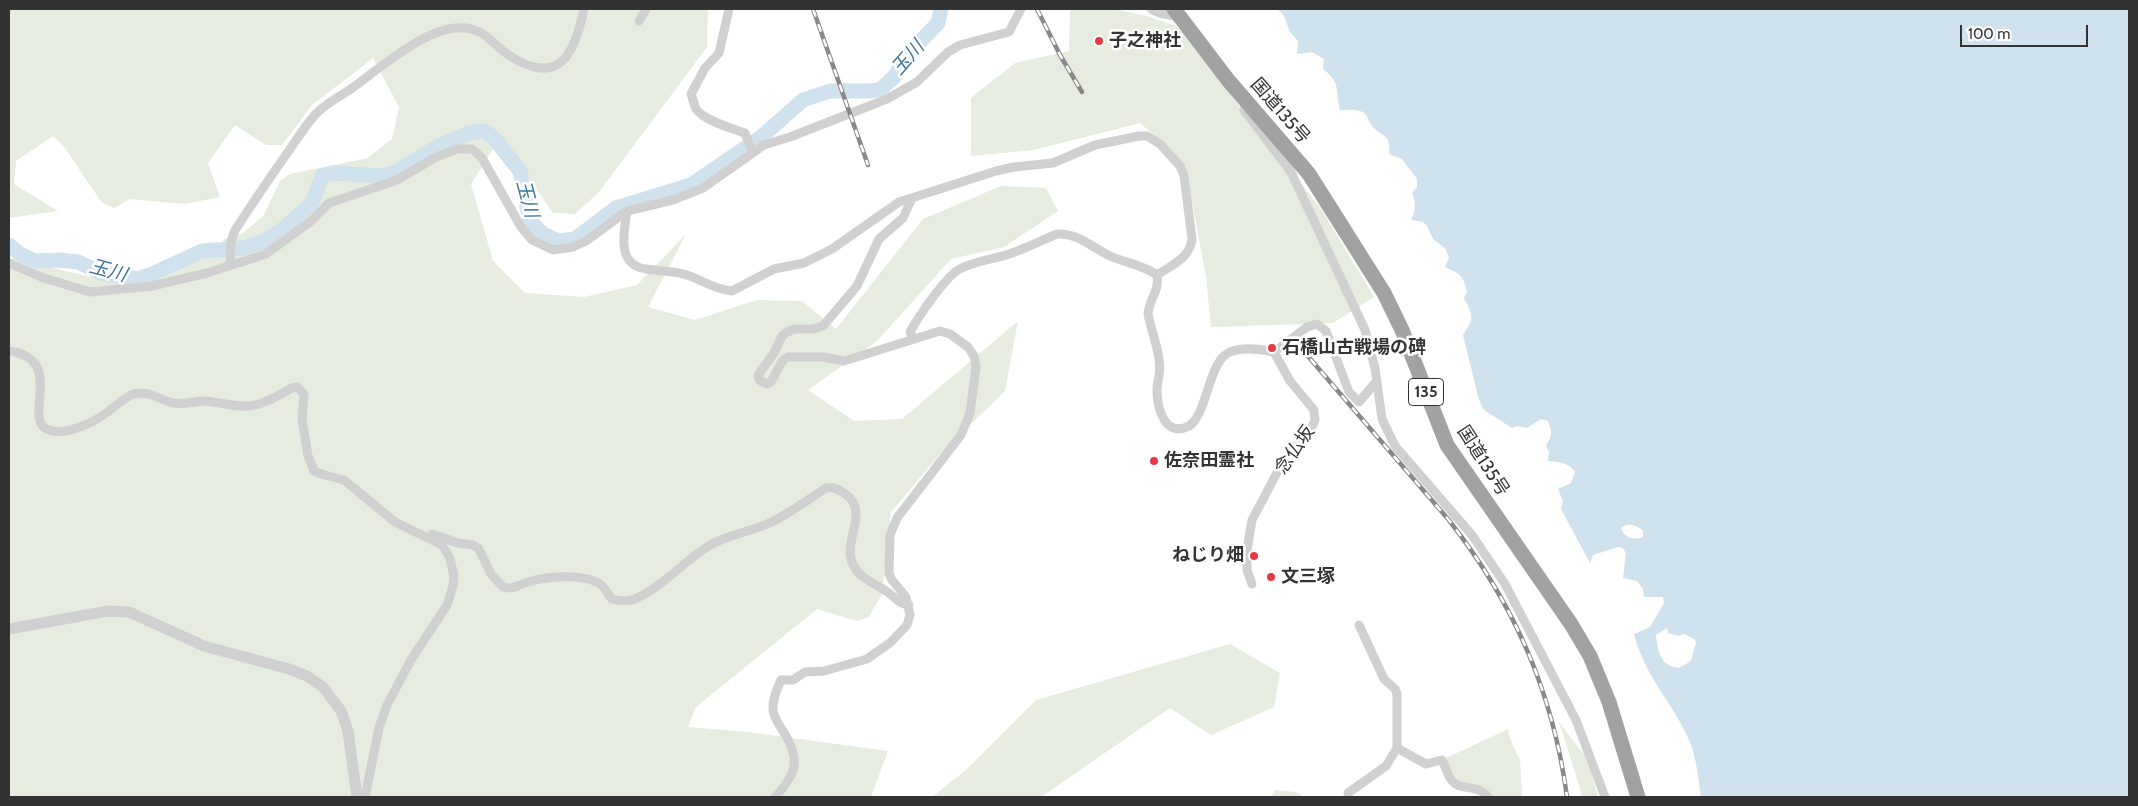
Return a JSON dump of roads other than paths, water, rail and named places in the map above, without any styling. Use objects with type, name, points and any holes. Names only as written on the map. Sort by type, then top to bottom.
[{"type":"highway","name":"国道135号","points":[[1177,13],[1246,102],[1309,174],[1393,308],[1447,445],[1571,624],[1590,656],[1606,692],[1638,797]]},
{"type":"street","points":[[230,262],[231,242],[234,232],[250,206],[315,114],[405,50],[423,39],[455,28],[481,31],[510,56],[531,66],[544,68],[552,66],[563,61],[571,52],[584,9]]},
{"type":"street","points":[[638,21],[646,9]]},
{"type":"street","points":[[729,9],[719,53],[705,68],[691,94],[696,109],[701,114],[730,128],[745,132],[752,152]]},
{"type":"street","points":[[9,263],[62,284],[90,292],[152,286],[187,278],[230,262],[266,254],[311,221],[329,203],[397,180],[436,157],[457,149],[472,149],[482,158],[526,234],[532,240],[546,248],[560,250],[573,247],[586,241],[627,211],[673,200],[703,188],[764,145],[790,137],[887,99],[917,82],[948,52],[960,45],[1009,32],[1021,9]]},
{"type":"street","points":[[1152,9],[1159,13],[1177,13]]},
{"type":"street","points":[[1246,102],[1244,110],[1291,172],[1365,330],[1371,349],[1382,419],[1391,439],[1472,535],[1512,598],[1576,720],[1605,797]]},
{"type":"street","points":[[627,211],[622,244],[625,254],[635,266],[644,269],[673,271],[693,276],[725,290],[732,291],[774,269],[804,262],[832,249],[899,202],[996,171],[1053,163],[1096,145],[1147,136],[1160,144],[1180,166],[1184,176],[1192,238],[1191,247],[1186,255],[1157,275]]},
{"type":"street","points":[[776,797],[794,772],[796,759],[794,749],[773,712],[776,692],[781,680],[793,680],[805,672],[824,671],[868,659],[900,634],[907,625],[910,615],[909,605],[906,597],[889,574],[890,535],[896,518],[961,435],[970,413],[976,367],[973,352],[950,334],[940,330],[844,361],[823,357],[788,357],[783,360],[771,382],[764,384],[759,380],[760,372],[774,353],[782,336],[794,329],[814,329],[823,326],[857,286],[879,239],[903,218],[912,198]]},
{"type":"street","points":[[913,338],[910,332],[915,322],[950,277],[958,270],[978,262],[1008,255],[1057,234],[1078,237],[1108,255],[1148,269],[1157,275],[1159,284],[1148,307],[1148,314],[1161,370],[1157,389],[1157,404],[1170,427],[1178,429],[1188,426],[1196,420],[1218,365],[1225,355],[1248,350],[1274,352],[1307,327],[1317,324],[1326,331],[1349,392],[1358,402],[1376,382]]},
{"type":"street","points":[[9,351],[28,356],[37,367],[41,383],[39,420],[42,426],[48,430],[55,431],[82,425],[104,415],[135,394],[153,394],[172,403],[205,401],[254,406],[298,387],[304,394],[302,419],[308,456],[314,471],[344,480],[395,522],[427,536],[446,549],[453,569],[453,586],[447,606],[411,660],[388,705],[379,728],[366,797]]},
{"type":"street","name":"念仏坂","points":[[1252,584],[1248,570],[1247,550],[1252,520],[1280,466],[1311,429],[1316,420],[1314,410],[1290,381],[1274,352]]},
{"type":"street","points":[[427,536],[434,533],[447,540],[473,545],[479,549],[491,574],[503,587],[516,588],[527,582],[556,576],[580,578],[598,582],[612,599],[628,601],[635,599],[658,584],[706,547],[724,538],[768,524],[826,488],[835,488],[846,495],[856,508],[857,514],[850,552],[856,570],[862,577],[887,591],[904,605],[909,605]]},
{"type":"street","points":[[9,629],[108,612],[128,612],[204,646],[289,669],[307,676],[323,687],[341,711],[348,731],[358,797]]},
{"type":"street","points":[[1348,793],[1386,766],[1397,748],[1397,694],[1384,679],[1359,625]]},
{"type":"street","points":[[1397,748],[1426,764],[1442,760],[1452,781],[1457,785],[1474,788],[1488,797]]},
{"type":"water","points":[[1277,9],[2129,9],[2129,797],[1701,797],[1692,747],[1675,713],[1645,664],[1634,634],[1650,627],[1664,603],[1663,597],[1644,597],[1643,589],[1637,581],[1623,578],[1626,553],[1623,548],[1618,547],[1593,555],[1590,563],[1561,509],[1563,501],[1558,489],[1571,483],[1575,472],[1566,464],[1548,461],[1549,453],[1546,445],[1551,433],[1548,421],[1541,419],[1527,428],[1517,426],[1512,428],[1484,410],[1479,400],[1463,335],[1471,321],[1471,313],[1464,298],[1467,292],[1464,282],[1458,274],[1445,267],[1449,258],[1445,248],[1433,239],[1427,226],[1423,222],[1411,220],[1415,207],[1412,193],[1417,187],[1417,179],[1402,159],[1389,154],[1388,140],[1372,126],[1365,113],[1356,110],[1340,110],[1335,83],[1323,69],[1324,59],[1312,52],[1297,54],[1298,41],[1290,32],[1283,14]],"holes":[[[1626,525],[1633,525],[1639,528],[1643,531],[1643,537],[1633,539],[1624,534],[1621,528]],[[1667,628],[1668,633],[1678,636],[1684,634],[1696,642],[1691,661],[1679,668],[1673,667],[1664,661],[1659,652],[1656,635]]]},
{"type":"waterway","name":"玉川","points":[[9,245],[20,254],[35,261],[59,260],[78,262],[101,273],[137,279],[202,251],[243,248],[265,241],[283,229],[312,203],[322,176],[333,173],[382,176],[394,173],[439,146],[469,133],[484,131],[494,138],[520,171],[530,221],[543,234],[559,241],[575,239],[616,208],[691,185],[760,138],[803,100],[830,91],[871,91],[881,89],[894,77],[912,50],[938,23],[941,9]]},
{"type":"railway","points":[[813,9],[868,165]]},
{"type":"railway","points":[[1037,9],[1060,55],[1082,92]]},
{"type":"railway","points":[[1300,347],[1448,519],[1492,583],[1511,616],[1541,685],[1561,758],[1567,797]]},
{"type":"place","name":"子之神社","points":[[1099,41]]},
{"type":"place","name":"石橋山古戦場の碑","points":[[1272,348]]},
{"type":"place","name":"佐奈田霊社","points":[[1154,461]]},
{"type":"place","name":"ねじり畑","points":[[1254,556]]},
{"type":"place","name":"文三塚","points":[[1271,577]]}]
